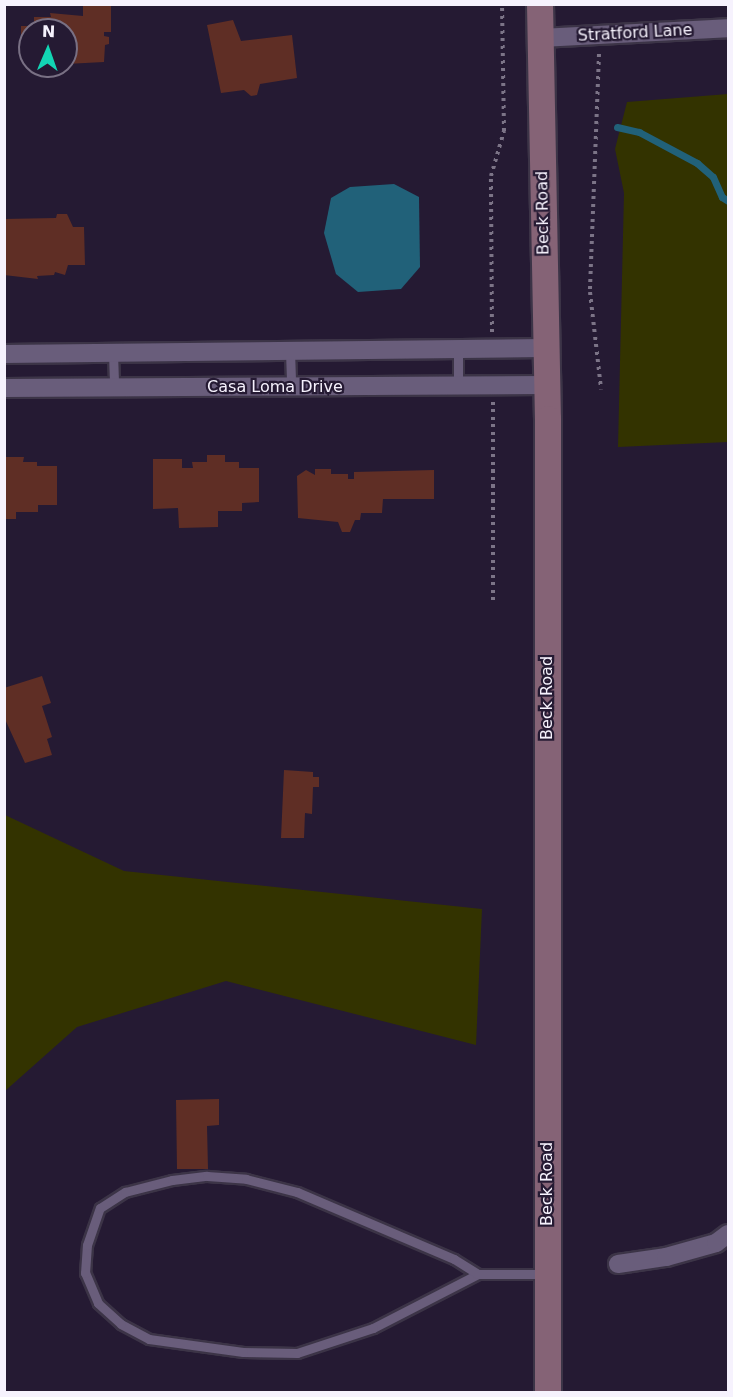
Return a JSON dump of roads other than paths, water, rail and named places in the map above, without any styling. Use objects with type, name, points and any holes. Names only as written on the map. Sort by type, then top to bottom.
[{"type":"main road","name":"Beck Road","points":[[540,4],[545,385],[548,1392]]},
{"type":"street","name":"Stratford Lane","points":[[540,38],[729,28]]},
{"type":"street","points":[[4,354],[544,348]]},
{"type":"street","name":"Casa Loma Drive","points":[[4,388],[545,385]]},
{"type":"street","points":[[618,1264],[666,1257],[716,1243],[729,1234]]},
{"type":"lane","points":[[458,349],[458,386]]},
{"type":"lane","points":[[290,351],[291,386]]},
{"type":"lane","points":[[113,353],[114,388]]},
{"type":"lane","points":[[478,1274],[454,1259],[297,1192],[246,1179],[207,1176],[172,1180],[125,1192],[100,1208],[87,1245],[85,1273],[98,1303],[121,1324],[149,1339],[243,1352],[297,1353],[373,1328],[478,1274],[547,1274]]},
{"type":"water","points":[[394,184],[419,197],[420,267],[401,289],[358,292],[336,274],[324,233],[331,198],[350,187]]},
{"type":"waterway","points":[[617,127],[639,132],[697,163],[713,177],[722,197],[728,201]]}]
